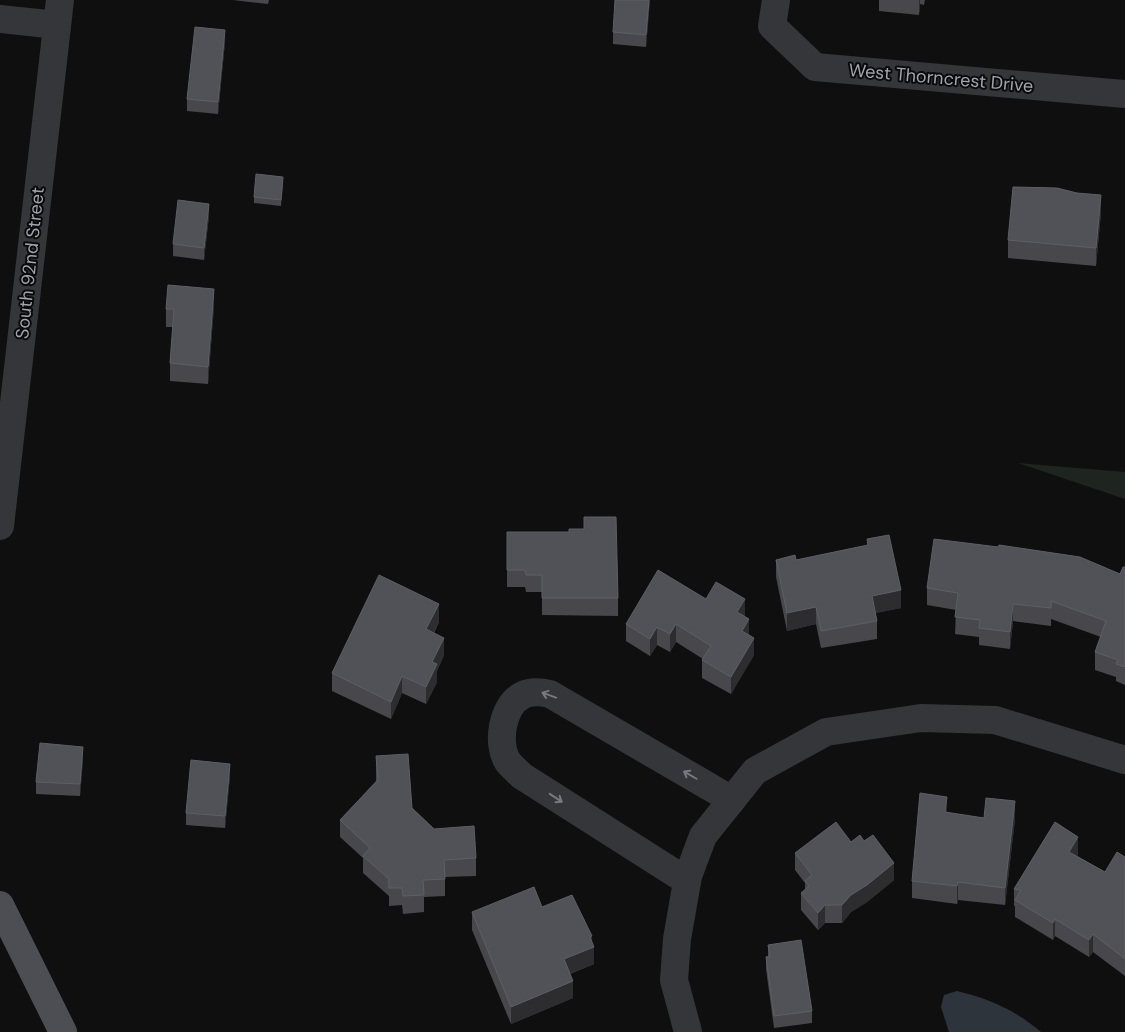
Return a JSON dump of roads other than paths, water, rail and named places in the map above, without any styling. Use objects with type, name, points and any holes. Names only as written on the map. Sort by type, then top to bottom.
[{"type":"main road","points":[[0,905],[63,1032]]},
{"type":"street","points":[[0,19],[58,13]]},
{"type":"street","name":"South 92nd Street","points":[[0,526],[58,13]]},
{"type":"street","name":"West Thorncrest Drive","points":[[774,13],[815,67],[1125,94]]},
{"type":"street","points":[[687,881],[522,776],[508,762],[502,746],[503,728],[507,714],[515,701],[524,694],[540,692],[550,694],[732,800]]},
{"type":"street","points":[[688,1032],[674,980],[677,939],[687,881],[703,836],[755,771],[826,732],[921,718],[995,720],[1125,760]]}]
